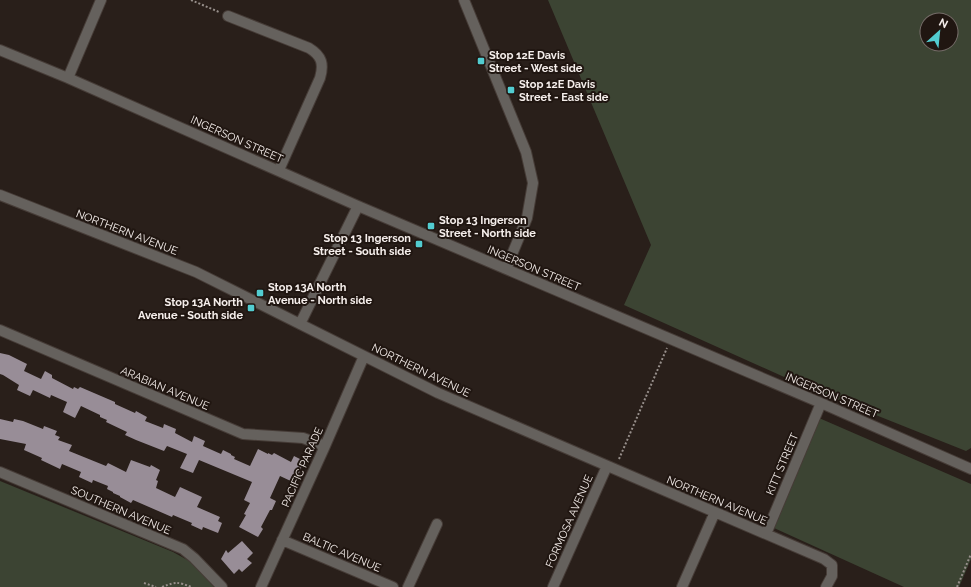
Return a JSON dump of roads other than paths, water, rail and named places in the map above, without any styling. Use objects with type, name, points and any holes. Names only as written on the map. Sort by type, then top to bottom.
[{"type":"street","points":[[68,78],[101,0]]},
{"type":"street","points":[[464,0],[526,152],[533,183],[527,218],[506,269]]},
{"type":"street","points":[[228,16],[309,48],[318,55],[322,65],[320,78],[278,170]]},
{"type":"street","name":"INGERSON STREET","points":[[0,50],[68,78],[358,206],[971,469]]},
{"type":"street","name":"NORTHERN AVENUE","points":[[0,196],[196,272],[438,393],[824,559],[832,565],[832,576],[826,587]]},
{"type":"street","points":[[300,324],[358,206]]},
{"type":"street","name":"ARABIAN AVENUE","points":[[0,330],[242,434],[303,438],[325,446]]},
{"type":"street","name":"PACIFIC PARADE","points":[[261,587],[364,356]]},
{"type":"street","name":"KITT STREET","points":[[766,534],[821,404]]},
{"type":"street","name":"FORMOSA AVENUE","points":[[553,587],[611,467]]},
{"type":"street","name":"SOUTHERN AVENUE","points":[[0,472],[183,549],[194,558],[222,587]]},
{"type":"street","points":[[682,587],[715,512]]},
{"type":"street","points":[[408,587],[437,524]]},
{"type":"street","name":"BALTIC AVENUE","points":[[282,540],[393,587]]},
{"type":"place","name":"Stop 12E Davis Street - West side","points":[[481,61]]},
{"type":"place","name":"Stop 12E Davis Street - East side","points":[[511,90]]},
{"type":"place","name":"Stop 13 Ingerson Street - North side","points":[[431,226]]},
{"type":"place","name":"Stop 13 Ingerson Street - South side","points":[[419,244]]},
{"type":"place","name":"Stop 13A North Avenue - North side","points":[[260,293]]},
{"type":"place","name":"Stop 13A North Avenue - South side","points":[[251,308]]}]
